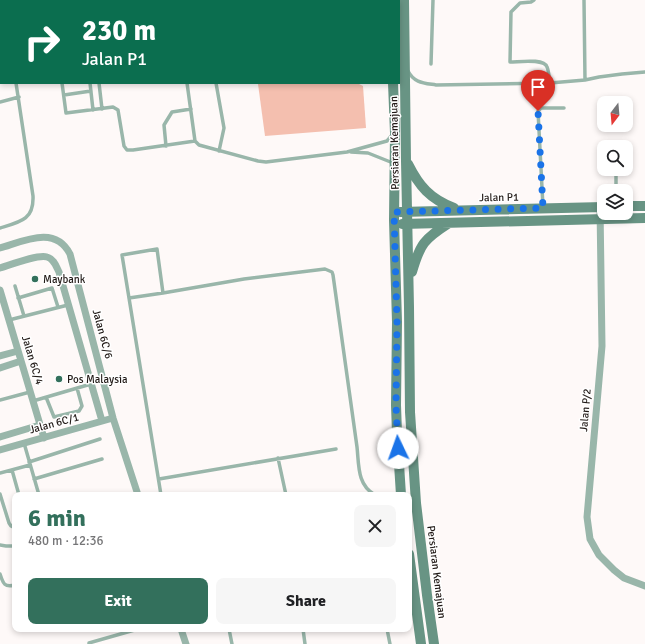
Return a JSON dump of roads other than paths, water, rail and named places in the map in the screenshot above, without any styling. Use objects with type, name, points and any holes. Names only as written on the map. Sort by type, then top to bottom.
[{"type":"main road","name":"Persiaran Kemajuan","points":[[404,0],[410,412],[416,503],[434,644]]},
{"type":"main road","name":"Persiaran Kemajuan","points":[[393,84],[395,133],[394,224],[397,322],[396,405],[401,492]]},
{"type":"main road","points":[[406,161],[423,189],[437,200],[458,210]]},
{"type":"main road","points":[[633,206],[645,206]]},
{"type":"main road","name":"Jalan P1","points":[[394,212],[597,207]]},
{"type":"main road","points":[[633,218],[645,218]]},
{"type":"main road","points":[[394,224],[597,219]]},
{"type":"main road","points":[[409,282],[417,255],[423,244],[448,223]]},
{"type":"main road","points":[[412,576],[421,644]]},
{"type":"street","name":"Jalan P/2","points":[[601,220],[602,346],[587,518],[590,538],[599,555],[624,578],[645,586]]},
{"type":"street","name":"Jalan 6C/6","points":[[0,248],[33,238],[42,237],[52,238],[60,242],[66,247],[70,254],[114,418],[137,492]]},
{"type":"street","points":[[0,268],[38,257],[47,257],[54,261],[59,272],[102,422]]},
{"type":"street","name":"Jalan 6C/4","points":[[0,290],[3,309],[9,320],[44,438]]},
{"type":"street","points":[[0,356],[18,351]]},
{"type":"street","points":[[0,368],[21,361]]},
{"type":"street","name":"Jalan 6C/1","points":[[0,450],[114,418]]},
{"type":"street","points":[[0,437],[40,425]]},
{"type":"street","points":[[182,632],[186,644]]},
{"type":"lane","points":[[431,64],[433,0]]},
{"type":"lane","points":[[534,0],[531,2],[520,3],[510,12],[510,62],[543,62],[548,67],[550,83]]},
{"type":"lane","points":[[584,0],[585,80]]},
{"type":"lane","points":[[405,64],[410,76],[418,82],[436,85],[550,83],[645,72]]},
{"type":"lane","points":[[0,228],[26,218],[31,212],[33,204],[16,84]]},
{"type":"lane","points":[[62,84],[66,113],[113,107],[118,110],[124,146],[127,150],[195,141]]},
{"type":"lane","points":[[90,84],[93,110]]},
{"type":"lane","points":[[99,84],[102,108]]},
{"type":"lane","points":[[187,84],[195,141],[199,145],[258,161],[266,162],[347,152],[387,140],[395,133]]},
{"type":"lane","points":[[216,84],[224,128],[219,150]]},
{"type":"lane","points":[[64,95],[91,91]]},
{"type":"lane","points":[[0,102],[18,97]]},
{"type":"lane","points":[[543,208],[538,111],[541,108],[564,108]]},
{"type":"lane","points":[[166,146],[164,126],[172,112],[191,109]]},
{"type":"lane","points":[[347,152],[368,153],[395,163]]},
{"type":"lane","points":[[160,492],[122,255],[157,249],[163,293]]},
{"type":"lane","points":[[129,298],[244,279],[325,269],[332,272],[360,472],[362,482],[370,492]]},
{"type":"lane","points":[[15,286],[24,316]]},
{"type":"lane","points":[[18,298],[52,288],[58,307]]},
{"type":"lane","points":[[9,320],[68,304]]},
{"type":"lane","points":[[33,401],[91,384]]},
{"type":"lane","points":[[46,397],[54,417],[79,410],[82,406],[77,388]]},
{"type":"lane","points":[[0,400],[30,392]]},
{"type":"lane","points":[[0,473],[100,440]]},
{"type":"lane","points":[[24,443],[38,492]]},
{"type":"lane","points":[[158,479],[336,449]]},
{"type":"lane","points":[[278,458],[285,492]]},
{"type":"lane","points":[[34,479],[102,459]]},
{"type":"lane","points":[[12,470],[18,492]]},
{"type":"lane","points":[[0,494],[9,523],[12,526]]},
{"type":"lane","points":[[0,545],[12,546]]},
{"type":"lane","points":[[0,574],[3,583],[6,586],[12,586]]},
{"type":"lane","points":[[89,644],[88,643],[127,632]]},
{"type":"lane","points":[[230,632],[232,644]]},
{"type":"lane","points":[[303,632],[305,644]]},
{"type":"lane","points":[[388,632],[390,644]]},
{"type":"place","name":"Maybank","points":[[35,279]]},
{"type":"place","name":"Pos Malaysia","points":[[59,379]]}]
